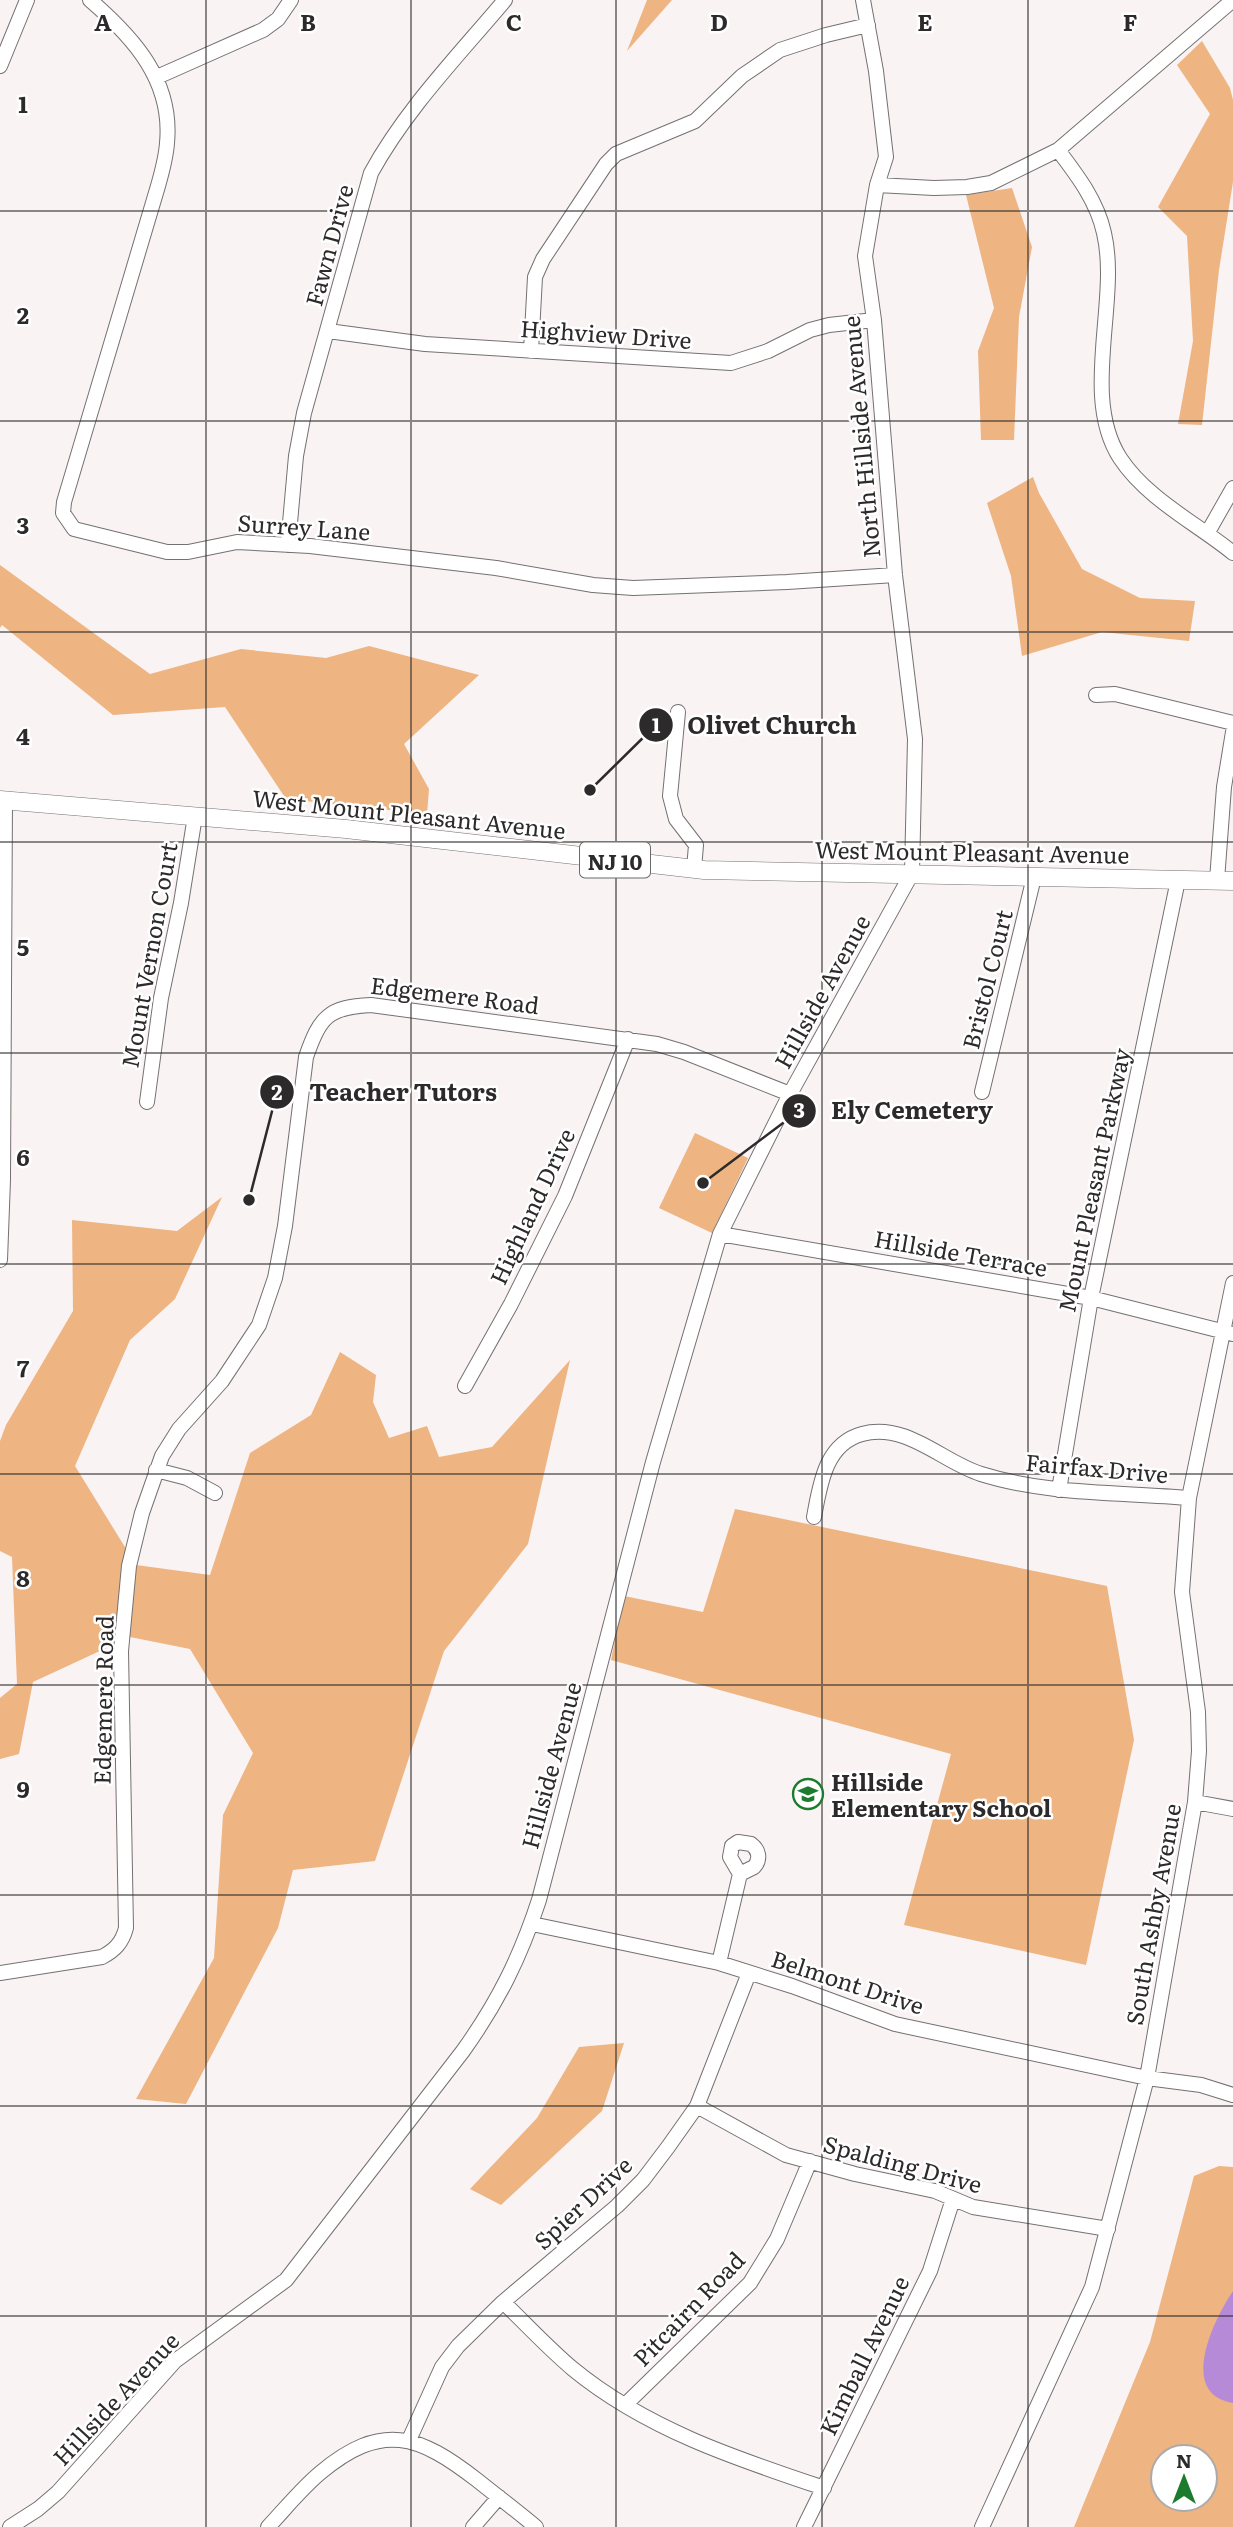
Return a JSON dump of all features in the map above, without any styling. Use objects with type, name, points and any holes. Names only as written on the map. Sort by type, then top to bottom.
[{"type":"main road","name":"West Mount Pleasant Avenue","points":[[2,800],[346,830],[694,869],[1225,881]]},
{"type":"street","points":[[0,66],[27,0]]},
{"type":"street","name":"Surrey Lane","points":[[90,0],[124,31],[157,77],[164,100],[167,142],[163,165],[69,484],[63,513],[74,529],[167,552],[188,552],[237,542],[288,545],[496,568],[593,585],[633,588],[895,575]]},
{"type":"street","points":[[157,77],[263,30],[278,19],[291,0]]},
{"type":"street","name":"Fawn Drive","points":[[288,545],[296,456],[304,413],[371,173],[389,139],[505,0]]},
{"type":"street","name":"North Hillside Avenue","points":[[863,0],[876,71],[886,157],[877,185],[865,256],[874,320],[895,575],[915,739],[912,873]]},
{"type":"street","points":[[877,185],[934,188],[991,183],[1058,150],[1232,3]]},
{"type":"street","points":[[531,351],[535,277],[543,259],[606,164],[616,154],[695,121],[742,75],[780,50],[868,25]]},
{"type":"street","points":[[1058,150],[1098,212],[1104,232],[1108,266],[1102,389],[1108,430],[1113,444],[1119,457],[1150,491],[1233,553]]},
{"type":"street","name":"Highview Drive","points":[[328,331],[425,344],[731,363],[768,351],[810,330],[874,320]]},
{"type":"street","points":[[1208,532],[1233,488]]},
{"type":"street","points":[[1096,695],[1115,694],[1233,723]]},
{"type":"street","points":[[678,712],[670,796],[676,819],[696,845],[694,869]]},
{"type":"street","points":[[1225,881],[1224,787],[1233,732]]},
{"type":"street","points":[[0,1260],[3,1166],[2,800]]},
{"type":"street","name":"Mount Vernon Court","points":[[147,1102],[161,998],[181,903],[195,816]]},
{"type":"street","name":"Hillside Avenue","points":[[10,2527],[58,2492],[175,2361],[286,2280],[488,2017],[509,1980],[531,1924],[663,1424],[720,1234],[790,1094],[912,873]]},
{"type":"street","name":"Bristol Court","points":[[982,1092],[1034,877]]},
{"type":"street","name":"Mount Pleasant Parkway","points":[[1059,1490],[1091,1298],[1178,880]]},
{"type":"street","name":"Edgemere Road","points":[[0,1973],[102,1958],[123,1938],[126,1928],[121,1651],[129,1566],[142,1513],[162,1456],[179,1429],[222,1381],[259,1325],[275,1279],[285,1226],[306,1057],[313,1036],[326,1017],[345,1006],[371,1005],[628,1039],[684,1052],[790,1094]]},
{"type":"street","name":"Highland Drive","points":[[465,1386],[511,1304],[565,1196],[628,1039]]},
{"type":"street","name":"Hillside Terrace","points":[[720,1234],[1091,1298],[1228,1333]]},
{"type":"street","name":"South Ashby Avenue","points":[[982,2527],[1092,2287],[1147,2078],[1195,1802],[1199,1751],[1198,1712],[1182,1592],[1189,1499],[1228,1333],[1233,1283]]},
{"type":"street","name":"Fairfax Drive","points":[[814,1517],[826,1464],[849,1439],[863,1433],[900,1434],[978,1473],[1006,1481],[1059,1490],[1189,1499]]},
{"type":"street","points":[[156,1470],[187,1478],[215,1493]]},
{"type":"street","points":[[1195,1802],[1233,1809]]},
{"type":"street","points":[[719,1963],[740,1874]]},
{"type":"street","name":"Belmont Drive","points":[[531,1924],[719,1963],[792,1986],[895,2024],[1147,2078],[1201,2085],[1233,2095]]},
{"type":"street","name":"Spier Drive","points":[[409,2440],[442,2367],[458,2346],[503,2302],[617,2206],[643,2180],[697,2106],[750,1973]]},
{"type":"street","name":"Spalding Drive","points":[[697,2106],[786,2155],[935,2191],[973,2207],[1108,2230]]},
{"type":"street","name":"Pitcairn Road","points":[[626,2404],[750,2283],[777,2239],[810,2161]]},
{"type":"street","name":"Kimball Avenue","points":[[804,2527],[930,2271],[953,2199]]},
{"type":"street","points":[[503,2302],[573,2369],[666,2428],[732,2458],[824,2488]]},
{"type":"street","points":[[268,2527],[318,2474],[356,2448],[373,2442],[409,2440],[429,2446],[448,2457],[537,2527]]},
{"type":"street","points":[[473,2527],[499,2497]]},
{"type":"shaded area","points":[[647,0],[672,0],[627,51]]},
{"type":"shaded area","points":[[1202,41],[1230,88],[1233,100],[1233,182],[1219,270],[1202,425],[1178,424],[1193,341],[1187,236],[1158,207],[1210,114],[1177,65]]},
{"type":"shaded area","points":[[1012,188],[1032,247],[1019,317],[1014,440],[981,440],[978,351],[994,308],[966,195]]},
{"type":"shaded area","points":[[1033,477],[1039,493],[1082,569],[1140,598],[1195,601],[1189,641],[1102,632],[1022,656],[1011,576],[987,503]]},
{"type":"shaded area","points":[[0,565],[150,674],[241,649],[326,658],[369,646],[479,675],[404,744],[429,789],[427,814],[286,799],[225,707],[113,715],[2,625],[0,628]]},
{"type":"shaded area","points":[[695,1133],[748,1158],[712,1233],[659,1208]]},
{"type":"shaded area","points":[[222,1197],[175,1299],[130,1340],[75,1466],[136,1565],[210,1575],[250,1453],[311,1415],[340,1352],[376,1375],[373,1402],[389,1438],[427,1426],[439,1457],[492,1447],[570,1360],[528,1544],[444,1651],[375,1861],[293,1870],[278,1928],[186,2104],[136,2099],[214,1958],[223,1815],[253,1753],[190,1649],[130,1637],[33,1682],[19,1754],[0,1759],[0,1698],[17,1684],[12,1557],[0,1551],[0,1441],[6,1425],[73,1311],[72,1220],[177,1231]]},
{"type":"shaded area","points":[[735,1509],[1107,1586],[1134,1740],[1086,1965],[904,1925],[951,1754],[611,1660],[624,1596],[703,1612]]},
{"type":"shaded area","points":[[624,2043],[602,2111],[501,2205],[470,2189],[537,2118],[579,2047]]},
{"type":"shaded area","points":[[1219,2166],[1233,2167],[1233,2527],[1074,2527],[1150,2342],[1194,2176]]},
{"type":"shaded area","points":[[1233,2291],[1233,2403],[1216,2397],[1207,2386],[1203,2371],[1210,2336]]},
{"type":"place","name":"Olivet Church","points":[[590,790]]},
{"type":"place","name":"Ely Cemetery","points":[[703,1183]]},
{"type":"place","name":"Teacher Tutors","points":[[249,1200]]},
{"type":"place","name":"Hillside Elementary School","points":[[808,1794]]}]
